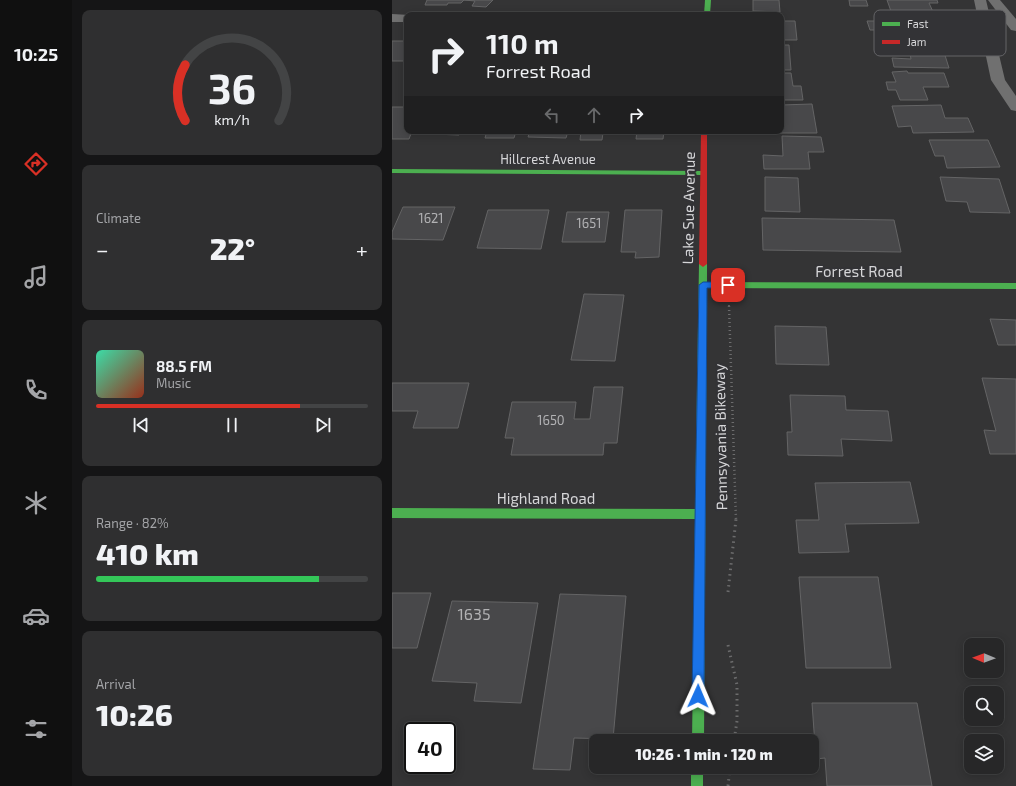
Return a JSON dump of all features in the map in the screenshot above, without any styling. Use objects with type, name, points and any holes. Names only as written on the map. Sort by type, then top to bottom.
[{"type":"street","points":[[708,0],[708,12]]},
{"type":"street","points":[[980,0],[982,10]]},
{"type":"street","points":[[994,0],[1002,10]]},
{"type":"street","points":[[1006,15],[1016,27]]},
{"type":"street","points":[[392,18],[404,18]]},
{"type":"street","points":[[993,56],[998,80],[1016,107]]},
{"type":"street","name":"Lake Sue Avenue","points":[[698,734],[704,134]]},
{"type":"street","name":"Hillcrest Avenue","points":[[392,171],[703,172]]},
{"type":"street","name":"Forrest Road","points":[[703,285],[1016,286]]},
{"type":"street","name":"Highland Road","points":[[392,512],[700,514]]},
{"type":"street","points":[[697,774],[697,786]]},
{"type":"path","name":"Pennsyvania Bikeway","points":[[727,600],[736,528],[728,285]]},
{"type":"path","points":[[728,643],[737,685],[737,720],[735,734]]},
{"type":"path","points":[[728,786],[729,774]]},
{"type":"building","points":[[427,0],[464,0],[461,3],[448,3],[447,5],[425,5]]},
{"type":"building","points":[[464,0],[493,0],[486,7],[472,6],[475,1]]},
{"type":"building","points":[[753,0],[779,0],[780,12],[753,11]]},
{"type":"building","points":[[849,0],[866,0],[868,6],[850,6]]},
{"type":"building","points":[[887,0],[937,0],[938,3],[929,3],[932,10],[891,10]]},
{"type":"building","points":[[784,21],[795,21],[797,40],[784,40]]},
{"type":"building","points":[[867,21],[874,21],[874,30],[870,30]]},
{"type":"building","points":[[392,41],[404,41],[404,61],[392,61]]},
{"type":"building","points":[[784,45],[789,45],[791,70],[784,70]]},
{"type":"building","points":[[910,56],[945,56],[949,68],[894,67],[892,58],[911,59]]},
{"type":"building","points":[[907,71],[908,73],[944,73],[949,87],[923,87],[928,100],[900,100],[896,90],[888,90],[886,82],[896,82],[892,72]]},
{"type":"building","points":[[784,73],[791,73],[793,86],[801,86],[803,100],[784,100]]},
{"type":"building","points":[[812,104],[817,133],[784,133],[784,105]]},
{"type":"building","points":[[941,105],[945,118],[968,118],[974,132],[913,133],[911,126],[898,127],[892,106]]},
{"type":"building","points":[[392,107],[404,107],[404,134],[411,134],[409,139],[392,139]]},
{"type":"building","points":[[433,134],[460,134],[459,135]]},
{"type":"building","points":[[486,134],[515,134],[514,138],[485,138]]},
{"type":"building","points":[[529,134],[567,134],[566,138],[528,137]]},
{"type":"building","points":[[581,134],[603,134],[602,140],[580,140]]},
{"type":"building","points":[[637,134],[664,134],[663,139],[636,139]]},
{"type":"building","points":[[782,136],[821,137],[824,152],[808,152],[810,169],[764,169],[763,155],[783,156]]},
{"type":"building","points":[[929,140],[988,140],[1000,167],[947,168],[944,156],[935,156]]},
{"type":"building","points":[[765,177],[798,178],[800,212],[765,211]]},
{"type":"building","points":[[940,177],[999,179],[1010,213],[970,212],[967,202],[946,201]]},
{"type":"building","points":[[403,207],[455,207],[443,240],[392,239],[392,232]]},
{"type":"building","points":[[488,210],[549,210],[541,249],[477,248]]},
{"type":"building","points":[[625,210],[662,210],[659,257],[635,258],[636,252],[621,252]]},
{"type":"building","points":[[567,212],[609,212],[605,242],[562,242]]},
{"type":"building","points":[[762,218],[894,220],[901,252],[763,250]]},
{"type":"building","points":[[584,294],[624,295],[615,361],[571,360]]},
{"type":"building","points":[[990,319],[1016,320],[1016,345],[998,345]]},
{"type":"building","points":[[775,326],[826,327],[829,365],[776,364]]},
{"type":"building","points":[[982,378],[1016,379],[1016,454],[990,454],[984,430],[996,431]]},
{"type":"building","points":[[392,383],[469,383],[458,428],[413,428],[418,411],[392,411]]},
{"type":"building","points":[[594,387],[623,387],[617,443],[604,443],[603,455],[511,455],[514,438],[505,438],[512,402],[576,402],[574,419],[590,419]]},
{"type":"building","points":[[790,395],[845,396],[846,410],[888,411],[892,441],[841,439],[843,456],[788,455],[787,432],[792,432]]},
{"type":"building","points":[[910,482],[919,523],[845,524],[849,552],[799,553],[796,520],[819,520],[815,483]]},
{"type":"building","points":[[799,577],[878,577],[891,668],[806,668]]},
{"type":"building","points":[[392,593],[431,593],[417,648],[392,648]]},
{"type":"building","points":[[560,594],[626,596],[613,734],[589,734],[589,738],[574,738],[570,770],[533,769]]},
{"type":"building","points":[[452,601],[538,603],[521,703],[474,701],[477,683],[432,681]]},
{"type":"building","points":[[812,703],[917,703],[932,786],[827,786],[825,758],[819,759],[819,734],[814,734]]},
{"type":"traffic: fast","points":[[707,12],[708,0]]},
{"type":"traffic: fast","points":[[392,171],[703,173]]},
{"type":"traffic: fast","points":[[698,734],[703,264]]},
{"type":"traffic: fast","points":[[703,285],[1016,286]]},
{"type":"traffic: fast","points":[[392,513],[700,514]]},
{"type":"traffic: fast","points":[[697,774],[697,786]]},
{"type":"traffic: jam","points":[[703,264],[704,134]]},
{"type":"route","points":[[698,696],[703,285],[728,285]]}]
